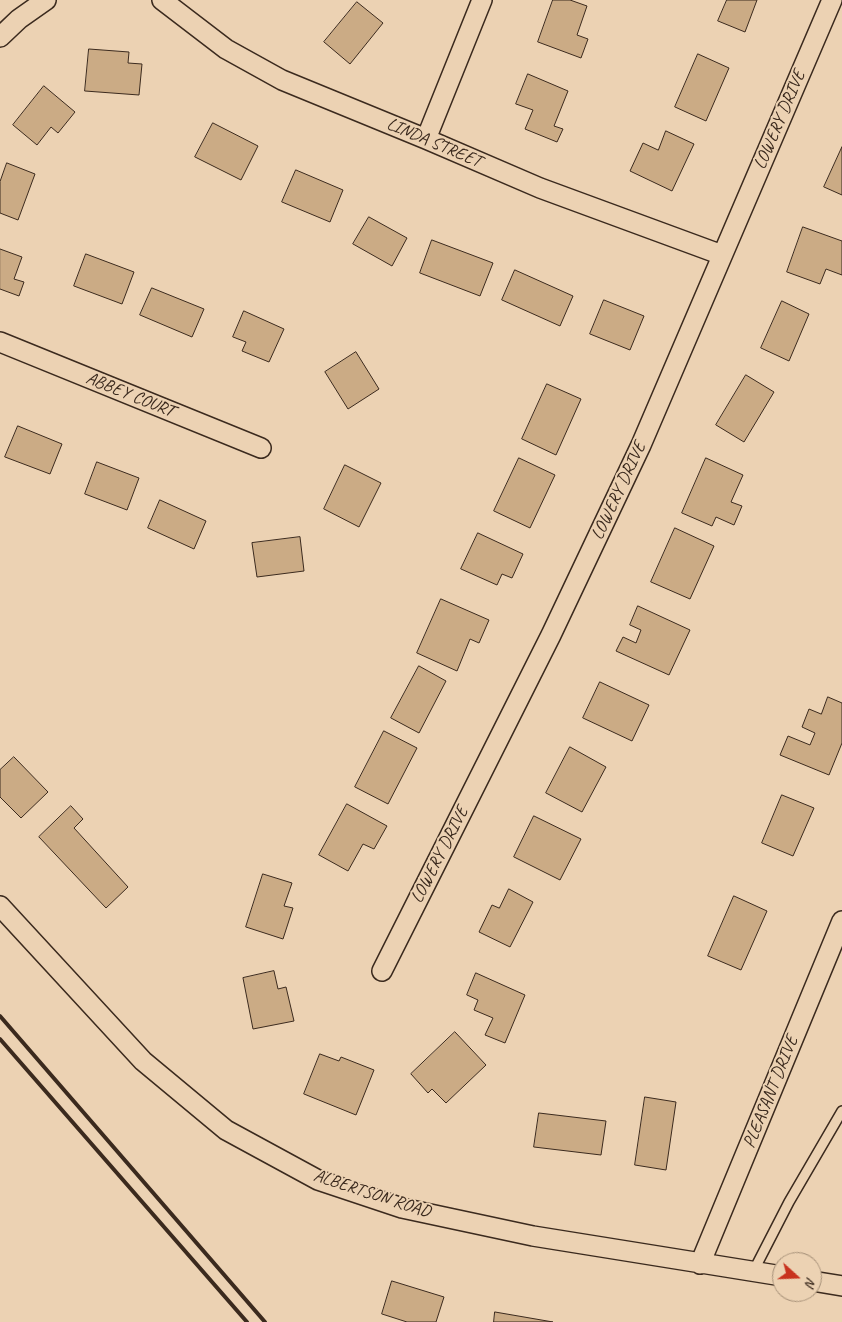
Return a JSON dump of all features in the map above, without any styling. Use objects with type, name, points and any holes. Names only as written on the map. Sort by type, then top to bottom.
[{"type":"street","points":[[0,37],[19,19],[46,0]]},
{"type":"street","name":"LINDA STREET","points":[[162,0],[226,49],[282,80],[540,188],[722,256]]},
{"type":"street","points":[[426,139],[482,0]]},
{"type":"street","name":"LOWERY DRIVE","points":[[382,971],[551,635],[641,445],[832,0]]},
{"type":"street","name":"ABBEY COURT","points":[[0,342],[261,448]]},
{"type":"street","name":"ALBERTSON ROAD","points":[[0,906],[143,1060],[226,1130],[318,1180],[402,1208],[533,1236],[772,1275]]},
{"type":"street","name":"PLEASANT DRIVE","points":[[700,1264],[842,921]]},
{"type":"street","points":[[822,1283],[842,1286]]},
{"type":"lane","points":[[753,1272],[789,1202],[842,1111]]},
{"type":"building","points":[[553,0],[570,0],[587,6],[577,35],[588,39],[581,58],[538,42]]},
{"type":"building","points":[[727,0],[757,0],[745,32],[718,21]]},
{"type":"building","points":[[357,2],[383,23],[350,64],[324,42]]},
{"type":"building","points":[[89,49],[129,52],[128,63],[142,64],[139,95],[85,91]]},
{"type":"building","points":[[698,54],[729,68],[706,121],[675,107]]},
{"type":"building","points":[[528,74],[568,91],[554,126],[563,129],[557,142],[525,129],[533,110],[516,104]]},
{"type":"building","points":[[44,86],[75,112],[58,133],[51,127],[37,145],[13,125]]},
{"type":"building","points":[[213,123],[258,146],[241,180],[195,157]]},
{"type":"building","points":[[666,131],[694,144],[672,191],[630,171],[643,143],[658,150]]},
{"type":"building","points":[[842,147],[842,195],[824,187]]},
{"type":"building","points":[[7,163],[35,174],[18,220],[0,213],[0,182]]},
{"type":"building","points":[[296,170],[343,190],[330,222],[282,202]]},
{"type":"building","points":[[369,217],[407,238],[392,266],[353,244]]},
{"type":"building","points":[[803,227],[842,241],[842,275],[826,269],[820,284],[787,272]]},
{"type":"building","points":[[432,240],[493,263],[480,296],[420,273]]},
{"type":"building","points":[[0,249],[22,257],[14,279],[24,282],[19,296],[0,289]]},
{"type":"building","points":[[86,254],[134,272],[122,304],[74,286]]},
{"type":"building","points":[[515,270],[573,296],[560,326],[502,300]]},
{"type":"building","points":[[152,288],[204,309],[192,337],[140,315]]},
{"type":"building","points":[[604,300],[644,316],[630,350],[590,334]]},
{"type":"building","points":[[782,301],[809,314],[789,361],[761,348]]},
{"type":"building","points":[[244,311],[284,329],[269,362],[242,351],[246,342],[233,337]]},
{"type":"building","points":[[356,352],[379,389],[348,409],[325,372]]},
{"type":"building","points":[[746,375],[774,392],[744,442],[716,425]]},
{"type":"building","points":[[547,384],[581,399],[556,455],[522,439]]},
{"type":"building","points":[[18,426],[62,444],[50,474],[5,457]]},
{"type":"building","points":[[519,458],[555,475],[530,528],[494,511]]},
{"type":"building","points":[[706,458],[743,475],[731,502],[742,506],[734,525],[716,517],[712,526],[682,513]]},
{"type":"building","points":[[97,462],[139,478],[127,510],[85,494]]},
{"type":"building","points":[[345,465],[381,483],[359,527],[324,509]]},
{"type":"building","points":[[160,500],[206,521],[194,549],[148,528]]},
{"type":"building","points":[[675,528],[714,546],[690,599],[651,582]]},
{"type":"building","points":[[478,533],[523,554],[512,578],[502,574],[497,585],[461,569]]},
{"type":"building","points":[[300,537],[304,571],[257,577],[252,543]]},
{"type":"building","points":[[441,599],[489,620],[479,643],[470,639],[457,671],[417,653]]},
{"type":"building","points":[[638,606],[690,630],[669,675],[616,651],[623,637],[636,643],[641,630],[630,625]]},
{"type":"building","points":[[419,666],[446,681],[419,733],[391,718]]},
{"type":"building","points":[[600,682],[649,705],[632,741],[583,718]]},
{"type":"building","points":[[828,697],[842,703],[842,743],[829,775],[780,755],[788,736],[810,745],[815,733],[802,727],[809,709],[821,714]]},
{"type":"building","points":[[384,731],[417,748],[388,804],[355,787]]},
{"type":"building","points":[[570,747],[606,767],[582,812],[546,793]]},
{"type":"building","points":[[14,757],[48,792],[21,818],[0,797],[0,770]]},
{"type":"building","points":[[782,795],[814,808],[793,856],[762,843]]},
{"type":"building","points":[[347,804],[387,826],[374,849],[363,844],[348,871],[319,855]]},
{"type":"building","points":[[71,806],[83,819],[74,828],[128,887],[106,908],[39,837]]},
{"type":"building","points":[[534,816],[581,839],[560,880],[514,857]]},
{"type":"building","points":[[263,874],[292,883],[284,906],[293,908],[283,939],[246,927]]},
{"type":"building","points":[[509,889],[533,902],[510,947],[479,932],[492,905],[499,908]]},
{"type":"building","points":[[734,896],[767,911],[741,970],[708,956]]},
{"type":"building","points":[[274,971],[278,989],[286,987],[294,1021],[253,1029],[243,978]]},
{"type":"building","points":[[476,973],[525,995],[505,1043],[485,1035],[493,1018],[474,1010],[478,1000],[467,995]]},
{"type":"building","points":[[455,1032],[486,1065],[446,1103],[432,1089],[428,1093],[411,1074]]},
{"type":"building","points":[[320,1054],[339,1061],[341,1057],[374,1070],[356,1115],[304,1094]]},
{"type":"building","points":[[645,1097],[676,1102],[666,1170],[635,1165]]},
{"type":"building","points":[[539,1113],[606,1121],[601,1155],[534,1147]]},
{"type":"building","points":[[392,1281],[444,1297],[436,1322],[407,1322],[382,1314]]},
{"type":"building","points":[[495,1312],[553,1322],[494,1322]]},
{"type":"railway","points":[[0,1016],[265,1322]]},
{"type":"railway","points":[[0,1039],[247,1322]]}]
